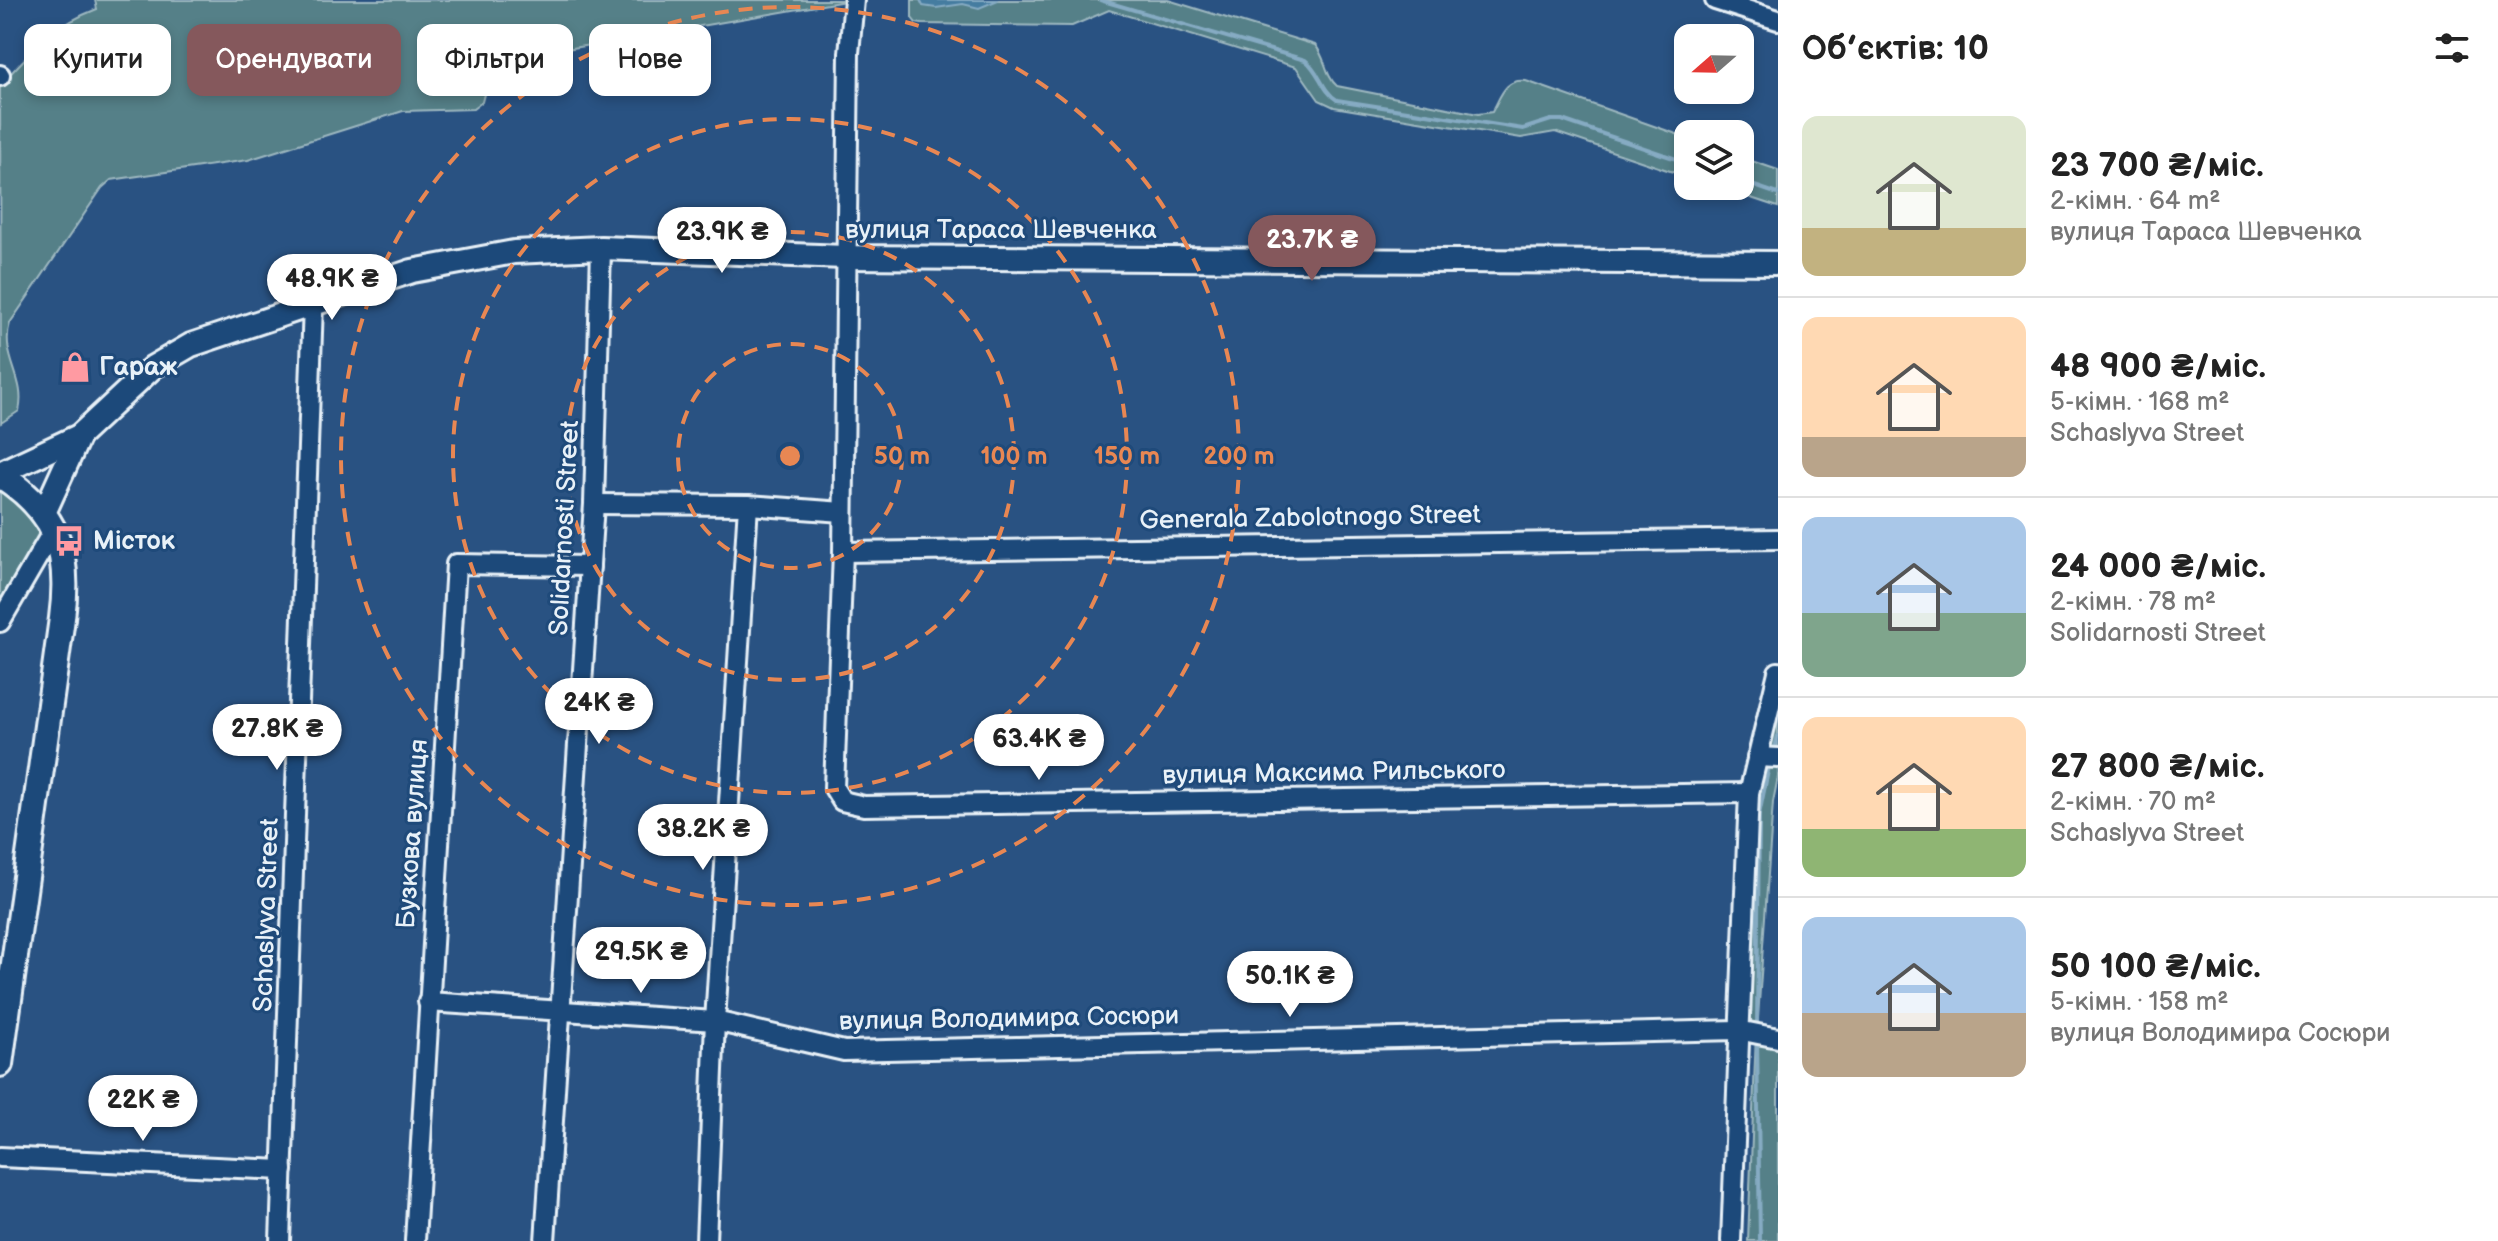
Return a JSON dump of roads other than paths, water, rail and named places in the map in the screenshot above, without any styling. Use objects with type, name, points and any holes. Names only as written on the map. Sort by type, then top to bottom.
[{"type":"main road","points":[[0,474],[27,495],[49,521],[65,568],[65,594],[0,1064]]},
{"type":"street","name":"вулиця Максима Рильського","points":[[854,0],[849,53],[843,552],[834,788],[842,801],[864,806],[1749,793]]},
{"type":"street","points":[[1715,0],[1778,20]]},
{"type":"street","name":"вулиця Тараса Шевченка","points":[[0,474],[79,436],[141,377],[191,345],[412,271],[534,250],[601,248],[845,257],[1778,263]]},
{"type":"street","name":"Solidarnosti Street","points":[[545,1241],[594,504],[601,248]]},
{"type":"street","name":"Schaslyva Street","points":[[280,1241],[313,304]]},
{"type":"street","name":"вулиця Тараса Шевченка","points":[[49,521],[79,436]]},
{"type":"street","points":[[594,504],[748,505],[843,512]]},
{"type":"street","points":[[706,1241],[715,1021],[748,505]]},
{"type":"street","points":[[0,622],[49,521]]},
{"type":"street","name":"Generala Zabolotnogo Street","points":[[843,552],[1778,539]]},
{"type":"street","name":"Бузкова вулиця","points":[[415,1241],[456,564],[590,566]]},
{"type":"street","points":[[1731,1241],[1749,793],[1778,672]]},
{"type":"street","points":[[1757,757],[1778,758]]},
{"type":"street","name":"вулиця Володимира Сосюри","points":[[428,1002],[715,1021],[844,1051],[1738,1030],[1778,1038]]},
{"type":"street","points":[[0,1157],[283,1170]]},
{"type":"water","points":[[920,0],[998,0],[979,8],[963,4],[936,8],[923,6]]},
{"type":"waterway","points":[[1100,0],[1305,60],[1337,100],[1523,129],[1551,120],[1562,120],[1674,158]]},
{"type":"waterway","points":[[1754,186],[1778,194]]},
{"type":"waterway","points":[[1774,752],[1778,736]]},
{"type":"waterway","points":[[1757,1027],[1759,815],[1769,766]]},
{"type":"waterway","points":[[1757,1039],[1760,1241]]},
{"type":"place","name":"Гараж","points":[[75,367]]},
{"type":"place","name":"Місток","points":[[69,541]]}]
